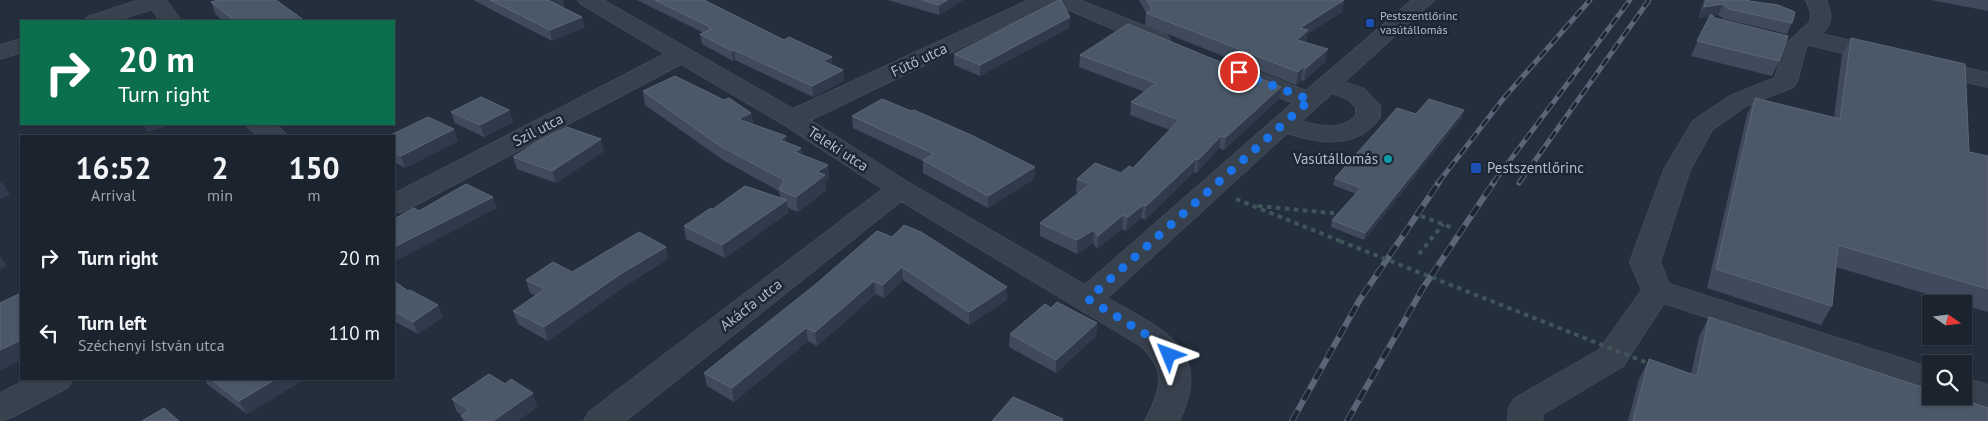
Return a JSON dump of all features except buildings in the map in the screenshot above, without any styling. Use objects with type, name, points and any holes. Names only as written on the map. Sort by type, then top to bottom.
[{"type":"street","points":[[98,20],[157,0],[169,20]]},
{"type":"street","name":"Teleki utca","points":[[588,0],[792,119],[900,189],[1152,338],[1169,355],[1176,376],[1175,388],[1162,421]]},
{"type":"street","name":"Fűtő utca","points":[[792,119],[1046,0]]},
{"type":"street","points":[[1061,0],[1181,48]]},
{"type":"street","points":[[1088,299],[1210,188],[1424,0]]},
{"type":"street","points":[[1816,0],[1821,12],[1820,24],[1793,41],[1785,82],[1738,101],[1702,126],[1677,170],[1645,262],[1657,290],[1922,377]]},
{"type":"street","points":[[1793,41],[1906,61],[1988,80]]},
{"type":"street","points":[[0,52],[20,46]]},
{"type":"street","name":"Szil utca","points":[[395,203],[681,55]]},
{"type":"street","points":[[1227,67],[1319,92],[1356,94],[1368,106],[1368,117],[1355,129],[1335,134],[1308,132],[1284,123]]},
{"type":"street","points":[[259,125],[274,135]]},
{"type":"street","name":"Akácfa utca","points":[[601,421],[900,189]]},
{"type":"street","points":[[1525,421],[1526,408],[1611,358],[1657,290]]},
{"type":"street","points":[[0,408],[54,380]]},
{"type":"street","points":[[1972,393],[1988,398]]},
{"type":"path","points":[[1210,188],[1658,367]]},
{"type":"path","points":[[1253,206],[1351,215]]},
{"type":"path","points":[[1422,216],[1453,228]]},
{"type":"path","points":[[1419,254],[1443,224]]},
{"type":"railway","points":[[1438,183],[1503,99],[1590,0]]},
{"type":"railway","points":[[1493,183],[1630,0]]},
{"type":"railway","points":[[1519,183],[1649,0]]},
{"type":"railway","points":[[1292,421],[1359,301],[1439,182]]},
{"type":"railway","points":[[1347,421],[1423,288],[1494,182]]},
{"type":"place","name":"Pestszentlőrinc vasútállomás","points":[[1370,23]]},
{"type":"place","name":"Vasútállomás","points":[[1388,159]]},
{"type":"place","name":"Pestszentlőrinc","points":[[1476,168]]},
{"type":"route","points":[[1169,355],[1152,338],[1088,299],[1310,100],[1239,72]]}]
